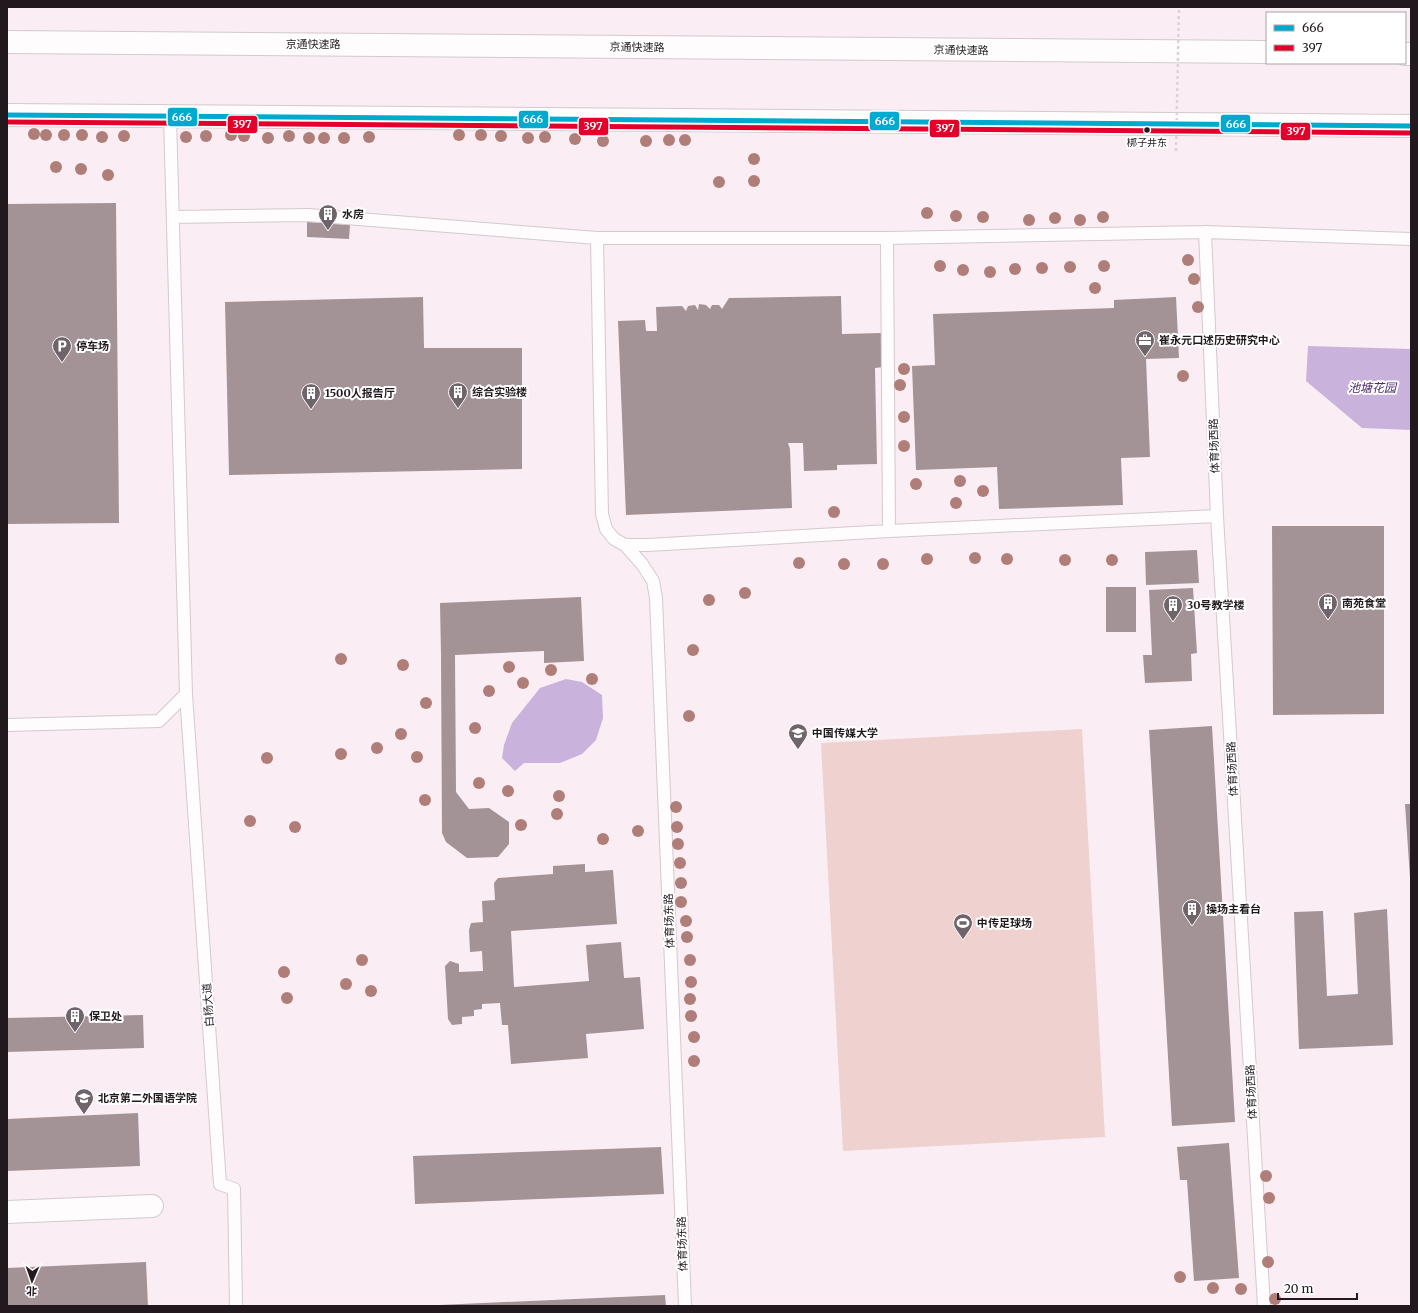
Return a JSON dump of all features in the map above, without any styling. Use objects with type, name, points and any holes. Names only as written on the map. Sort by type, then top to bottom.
[{"type":"main road","name":"京通快速路","points":[[7,42],[1266,52]]},
{"type":"main road","points":[[7,115],[1139,122],[1411,126]]},
{"type":"main road","points":[[7,1212],[152,1206]]},
{"type":"lane","points":[[7,726],[159,721],[186,694],[170,117]]},
{"type":"lane","points":[[173,217],[308,214],[597,238],[886,238],[1205,232],[1411,239]]},
{"type":"lane","name":"体育场西路","points":[[1205,232],[1217,516],[1264,1306]]},
{"type":"lane","name":"体育场东路","points":[[597,238],[602,514],[606,530],[614,538],[625,545],[642,564],[652,581],[656,598],[685,1306]]},
{"type":"lane","points":[[886,238],[889,531]]},
{"type":"lane","points":[[625,545],[1217,516]]},
{"type":"lane","name":"白杨大道","points":[[186,694],[220,1184],[234,1189],[236,1306]]},
{"type":"path","points":[[1176,151],[1179,7]]},
{"type":"shaded area","name":"中传足球场","points":[[1082,729],[1105,1137],[843,1151],[821,743]]},
{"type":"water","name":"池塘花园","points":[[1308,346],[1411,349],[1411,430],[1362,428],[1306,381]]},
{"type":"water","points":[[566,679],[582,682],[602,695],[603,718],[596,740],[582,754],[560,763],[524,763],[515,771],[502,758],[504,745],[512,723],[540,688]]},
{"type":"building","name":"停车场","points":[[116,203],[119,523],[7,524],[7,204]]},
{"type":"building","name":"水房","points":[[307,222],[350,225],[349,239],[307,237]]},
{"type":"building","points":[[841,296],[842,334],[882,333],[883,367],[875,368],[877,464],[837,465],[837,470],[804,471],[803,443],[788,443],[790,449],[792,508],[626,515],[618,321],[645,320],[646,331],[657,331],[656,307],[682,306],[686,311],[688,306],[695,305],[698,310],[699,304],[706,305],[710,309],[712,305],[719,305],[722,309],[729,298]]},
{"type":"building","name":"1500人报告厅","points":[[423,297],[424,348],[522,348],[522,469],[229,475],[225,302]]},
{"type":"building","points":[[1176,297],[1179,358],[1146,359],[1150,457],[1121,458],[1123,505],[999,509],[997,467],[916,470],[912,366],[935,365],[933,314],[1114,308],[1114,300]]},
{"type":"building","name":"南苑食堂","points":[[1272,526],[1384,526],[1384,714],[1273,715]]},
{"type":"building","points":[[1197,550],[1199,583],[1146,585],[1145,552]]},
{"type":"building","points":[[1106,587],[1136,587],[1136,632],[1106,632]]},
{"type":"building","name":"30号教学楼","points":[[1193,588],[1197,653],[1191,654],[1192,681],[1145,683],[1143,655],[1152,655],[1149,590]]},
{"type":"building","points":[[581,597],[584,661],[544,663],[544,651],[455,655],[456,792],[469,809],[489,808],[509,822],[509,844],[498,857],[467,858],[446,842],[442,833],[440,603]]},
{"type":"building","name":"操场主看台","points":[[1212,726],[1235,1122],[1172,1126],[1149,730]]},
{"type":"building","points":[[1405,804],[1411,804],[1411,878],[1410,878]]},
{"type":"building","points":[[585,864],[585,872],[613,870],[617,924],[511,931],[514,987],[589,981],[586,945],[621,942],[624,978],[640,977],[644,1029],[586,1034],[588,1058],[511,1064],[508,1025],[502,1025],[500,1003],[482,1004],[482,1009],[474,1010],[474,1016],[462,1017],[462,1024],[452,1025],[448,1019],[445,966],[450,961],[459,964],[459,972],[483,971],[482,951],[470,952],[469,930],[471,923],[483,922],[482,901],[495,900],[494,883],[498,878],[553,874],[553,866]]},
{"type":"building","points":[[1387,909],[1393,1045],[1299,1049],[1294,912],[1323,911],[1327,996],[1358,994],[1354,913]]},
{"type":"building","name":"保卫处","points":[[143,1015],[144,1048],[7,1052],[7,1018]]},
{"type":"building","points":[[138,1113],[140,1166],[7,1171],[7,1119]]},
{"type":"building","points":[[1229,1143],[1239,1278],[1194,1281],[1187,1180],[1180,1180],[1177,1147]]},
{"type":"building","points":[[661,1147],[664,1194],[415,1204],[413,1156]]},
{"type":"building","points":[[146,1262],[148,1306],[7,1306],[7,1268]]},
{"type":"building","points":[[665,1295],[666,1306],[439,1306],[439,1305]]},
{"type":"transit line","name":"666","points":[[7,115],[1060,122],[1411,126]]},
{"type":"transit line","name":"397","points":[[7,122],[1060,129],[1411,133]]},
{"type":"place","name":"梆子井东","points":[[1147,130]]},
{"type":"place","name":"水房","points":[[328,231]]},
{"type":"place","name":"崔永元口述历史研究中心","points":[[1145,357]]},
{"type":"place","name":"停车场","points":[[62,363]]},
{"type":"place","name":"综合实验楼","points":[[458,409]]},
{"type":"place","name":"1500人报告厅","points":[[311,410]]},
{"type":"place","name":"南苑食堂","points":[[1328,620]]},
{"type":"place","name":"30号教学楼","points":[[1173,622]]},
{"type":"place","name":"中国传媒大学","points":[[798,750]]},
{"type":"place","name":"操场主看台","points":[[1192,926]]},
{"type":"place","name":"中传足球场","points":[[963,940]]},
{"type":"place","name":"保卫处","points":[[75,1033]]},
{"type":"place","name":"北京第二外国语学院","points":[[84,1115]]}]
